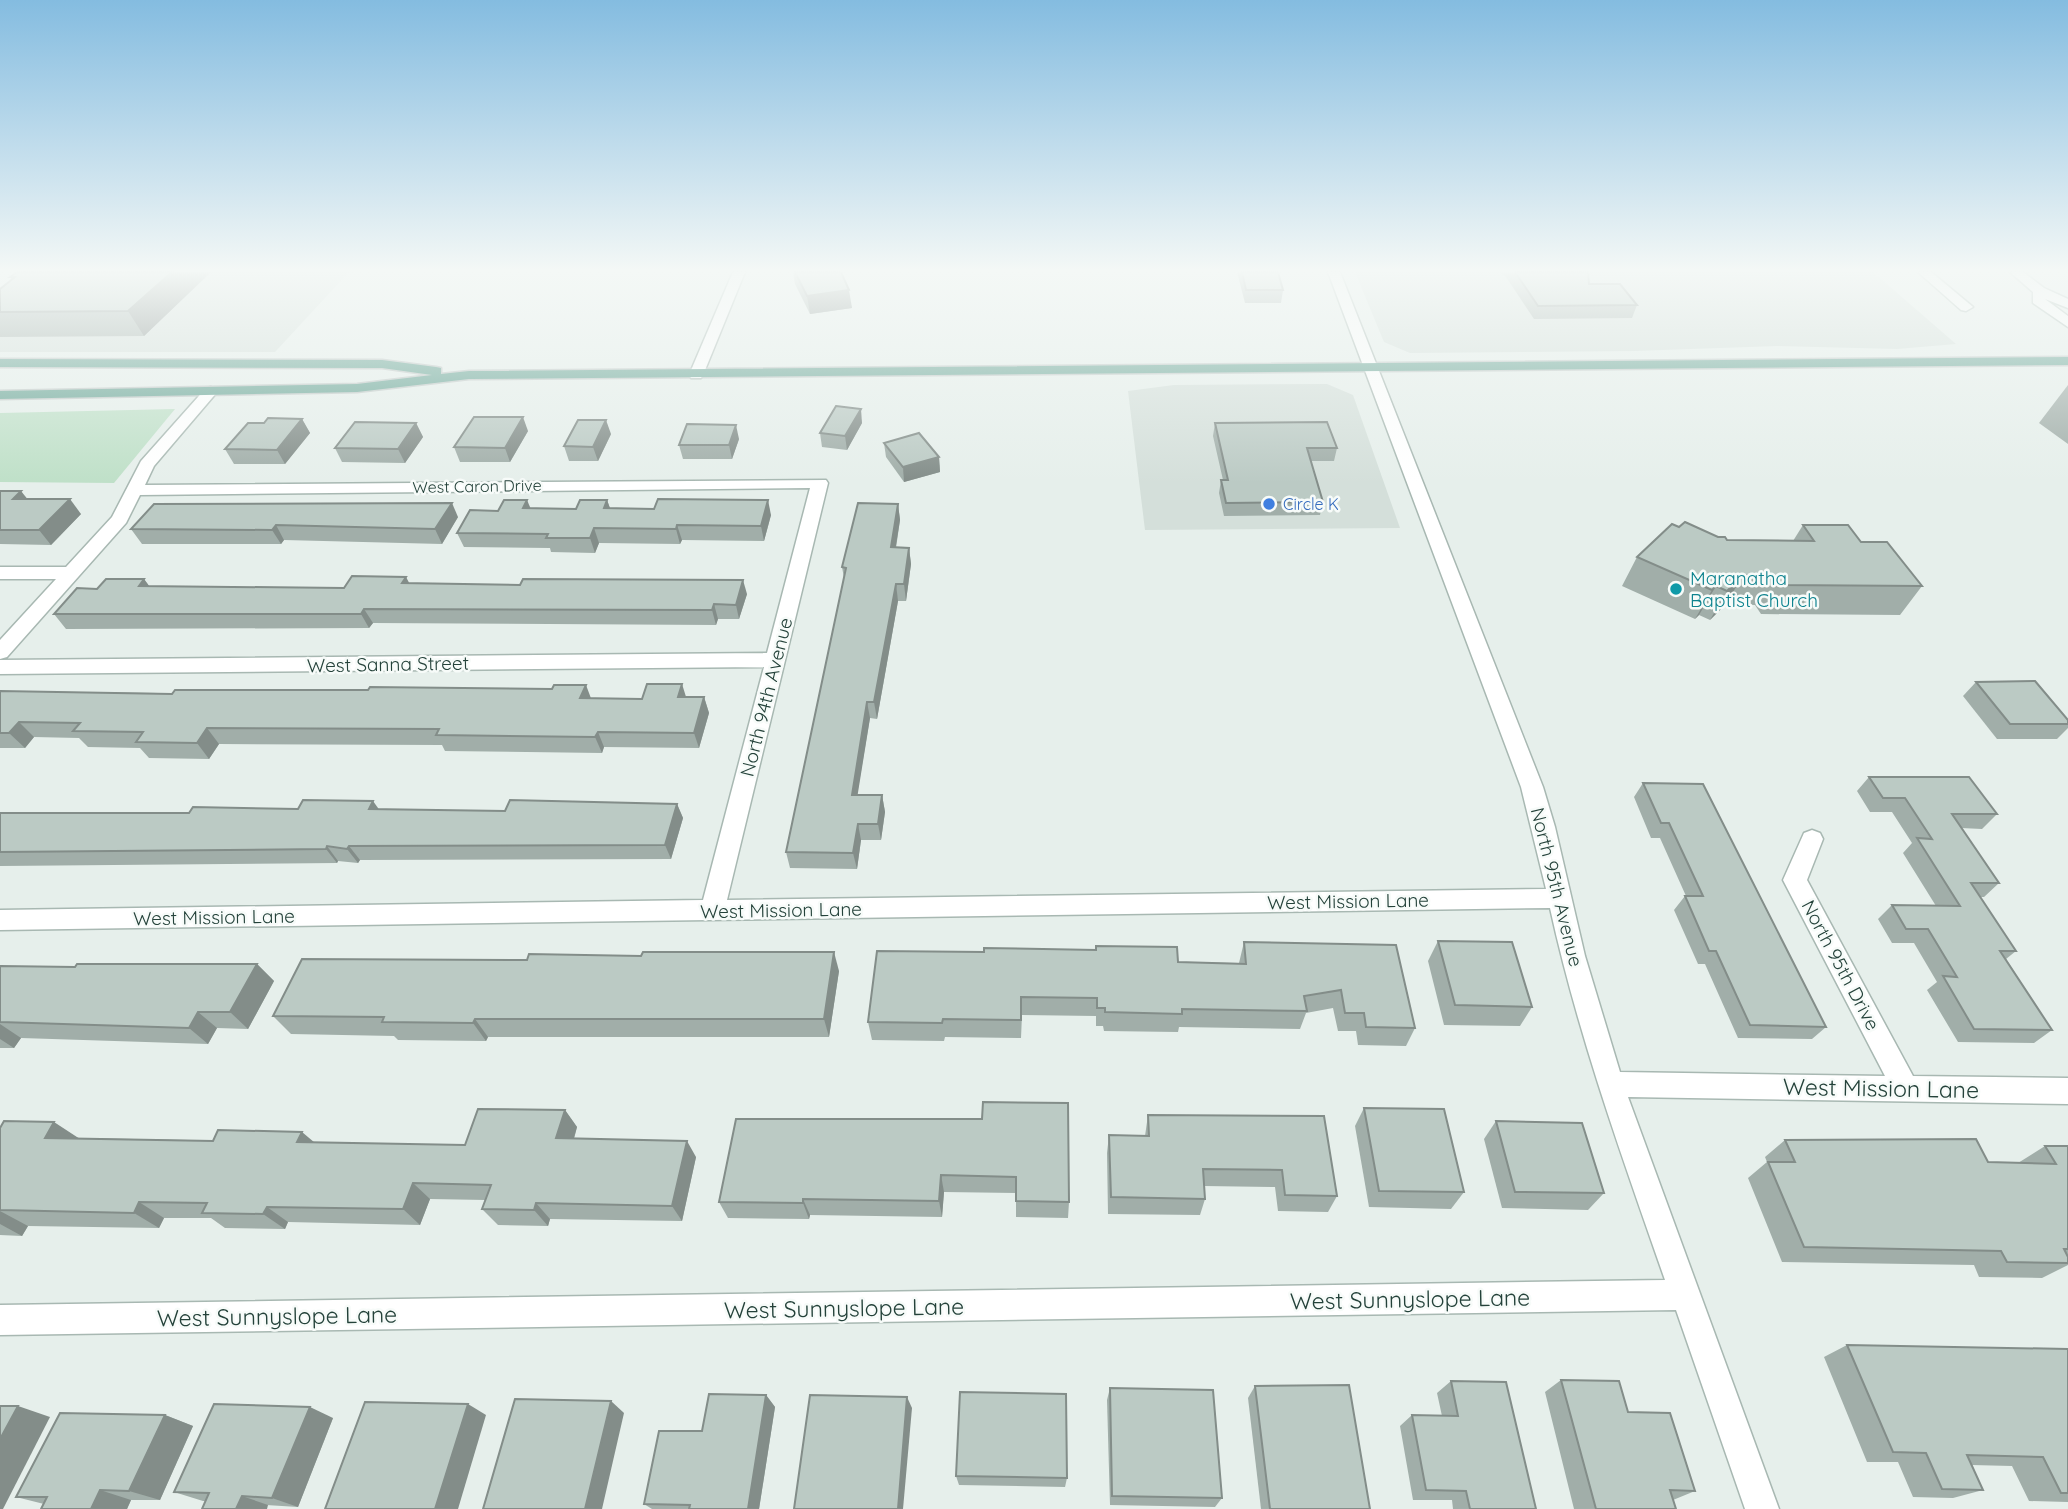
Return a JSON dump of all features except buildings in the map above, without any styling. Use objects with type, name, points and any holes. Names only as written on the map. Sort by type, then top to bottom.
[{"type":"main road","points":[[0,393],[357,388],[469,375],[2068,361]]},
{"type":"main road","points":[[0,363],[382,364],[469,375]]},
{"type":"main road","points":[[0,393],[82,380],[211,373],[233,363]]},
{"type":"street","points":[[696,374],[709,342]]},
{"type":"street","name":"North 95th Avenue","points":[[1362,342],[1532,787],[1573,956],[1610,1083],[1762,1509]]},
{"type":"street","points":[[0,652],[120,519],[147,464],[211,391]]},
{"type":"street","name":"West Caron Drive","points":[[134,490],[820,483]]},
{"type":"street","name":"North 94th Avenue","points":[[712,911],[820,483]]},
{"type":"street","points":[[0,573],[71,573]]},
{"type":"street","name":"West Sanna Street","points":[[0,667],[775,660]]},
{"type":"street","name":"North 95th Drive","points":[[1812,839],[1796,880],[1906,1089]]},
{"type":"street","name":"West Mission Lane","points":[[0,920],[1561,898]]},
{"type":"street","name":"West Mission Lane","points":[[1610,1083],[2068,1091]]},
{"type":"street","name":"West Sunnyslope Lane","points":[[0,1320],[1687,1295]]},
{"type":"shaded area","points":[[0,342],[284,342],[275,352],[0,352]]},
{"type":"shaded area","points":[[1385,342],[1956,344],[1897,349],[1777,346],[1634,351],[1410,353]]},
{"type":"shaded area","points":[[1327,384],[1353,395],[1400,528],[1145,530],[1128,391],[1174,385]]},
{"type":"green space","points":[[175,409],[114,483],[0,482],[0,413]]},
{"type":"place","name":"Circle K","points":[[1269,504]]},
{"type":"place","name":"Maranatha Baptist Church","points":[[1676,589]]}]
